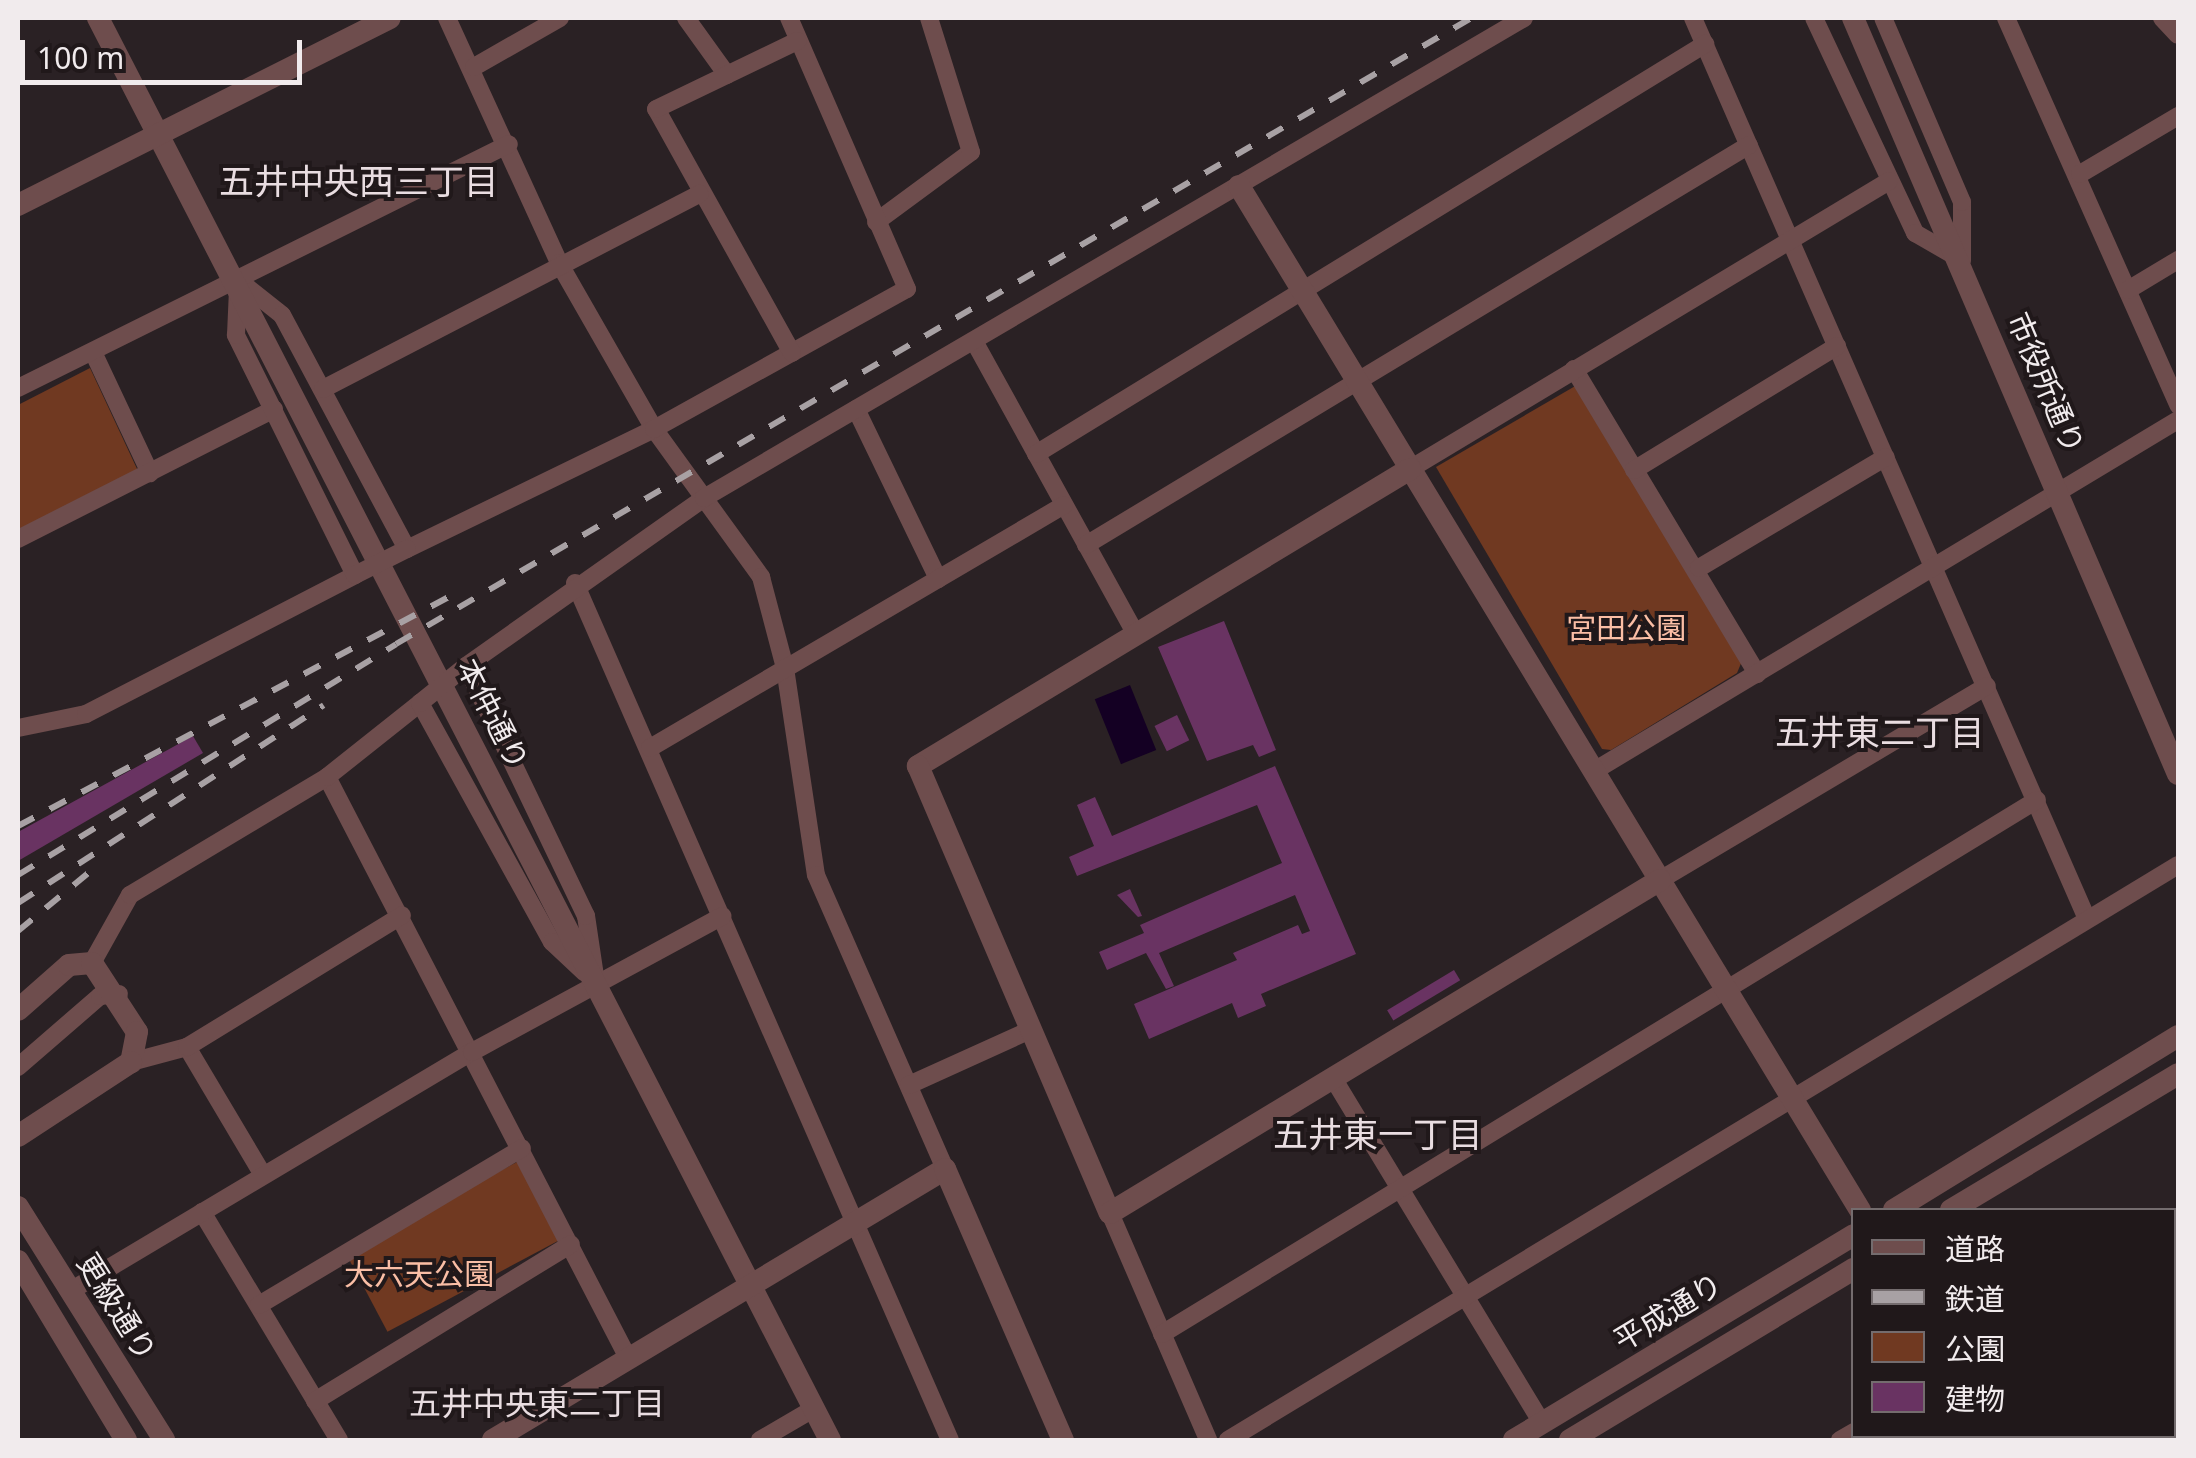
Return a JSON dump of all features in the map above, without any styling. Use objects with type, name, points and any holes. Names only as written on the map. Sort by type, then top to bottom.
[{"type":"street","name":"本仲通り","points":[[98,18],[238,280],[830,1440]]},
{"type":"street","points":[[18,204],[390,18]]},
{"type":"street","points":[[446,18],[474,67],[559,263],[654,429],[761,577],[785,668],[816,875],[1064,1440]]},
{"type":"street","points":[[474,67],[560,18]]},
{"type":"street","points":[[686,18],[726,75]]},
{"type":"street","points":[[18,728],[86,714],[355,574],[654,429],[906,289],[789,18]]},
{"type":"street","points":[[876,222],[970,152],[929,18]]},
{"type":"street","points":[[92,963],[130,896],[327,777],[575,583],[704,498],[1524,18]]},
{"type":"street","points":[[1693,18],[2087,919]]},
{"type":"street","points":[[1814,18],[1915,233],[1962,260],[1962,202],[1883,18]]},
{"type":"street","name":"市役所通り","points":[[1853,18],[1962,260],[2178,774]]},
{"type":"street","points":[[2006,18],[2080,174],[2178,405]]},
{"type":"street","points":[[2162,18],[2178,35]]},
{"type":"street","points":[[792,353],[698,194],[656,109],[797,40]]},
{"type":"street","points":[[1036,454],[1705,44]]},
{"type":"street","points":[[2080,174],[2178,116]]},
{"type":"street","points":[[18,388],[509,144]]},
{"type":"street","points":[[1086,545],[1749,145]]},
{"type":"street","points":[[1208,1440],[1028,1031],[918,766],[1889,181]]},
{"type":"street","points":[[1239,186],[1859,1208]]},
{"type":"street","points":[[323,389],[698,194]]},
{"type":"street","points":[[2128,290],[2178,260]]},
{"type":"street","points":[[238,280],[282,315],[407,549]]},
{"type":"street","points":[[238,280],[236,335],[355,574]]},
{"type":"street","points":[[974,341],[1136,634]]},
{"type":"street","points":[[1634,470],[1837,346]]},
{"type":"street","points":[[93,352],[150,473]]},
{"type":"street","points":[[1574,369],[1699,568],[1756,674]]},
{"type":"street","points":[[18,539],[274,409]]},
{"type":"street","points":[[856,409],[938,578]]},
{"type":"street","points":[[1594,771],[2178,420]]},
{"type":"street","points":[[1699,568],[1886,457]]},
{"type":"street","points":[[650,748],[1064,505]]},
{"type":"street","points":[[575,583],[950,1440]]},
{"type":"street","points":[[466,666],[586,916],[596,983]]},
{"type":"street","points":[[1110,1213],[1987,686]]},
{"type":"street","points":[[420,703],[552,942],[596,983]]},
{"type":"street","points":[[327,777],[402,915],[628,1358]]},
{"type":"street","points":[[1162,1334],[2037,800]]},
{"type":"street","points":[[1228,1440],[2178,865]]},
{"type":"street","points":[[18,1136],[130,1062],[186,1047],[402,915]]},
{"type":"street","points":[[72,1290],[472,1052],[722,916]]},
{"type":"street","points":[[92,963],[118,994],[137,1032],[130,1062]]},
{"type":"street","points":[[18,1010],[69,965],[92,963]]},
{"type":"street","points":[[18,1067],[100,996],[118,994]]},
{"type":"street","points":[[909,1085],[1028,1031]]},
{"type":"street","points":[[137,1032],[186,1047],[263,1176]]},
{"type":"street","points":[[1897,1208],[2178,1036]]},
{"type":"street","points":[[1954,1208],[2178,1074]]},
{"type":"street","points":[[1334,1078],[1542,1424]]},
{"type":"street","points":[[259,1305],[522,1148]]},
{"type":"street","points":[[493,1440],[945,1169]]},
{"type":"street","name":"更級通り","points":[[18,1207],[164,1440]]},
{"type":"street","points":[[202,1212],[340,1440]]},
{"type":"street","name":"平成通り","points":[[1514,1440],[1851,1237]]},
{"type":"street","points":[[316,1401],[571,1244]]},
{"type":"street","name":"更級通り","points":[[18,1261],[126,1440]]},
{"type":"street","name":"平成通り","points":[[1570,1440],[1851,1271]]},
{"type":"street","points":[[760,1440],[813,1409]]},
{"type":"green space","points":[[90,368],[138,471],[18,531],[18,405]]},
{"type":"green space","name":"宮田公園","points":[[1577,385],[1742,661],[1737,673],[1611,750],[1602,749],[1436,467]]},
{"type":"green space","name":"大六天公園","points":[[517,1162],[559,1241],[387,1332],[346,1253]]},
{"type":"shaded area","points":[[1130,685],[1156,750],[1121,764],[1095,699]]},
{"type":"building","points":[[1224,621],[1276,750],[1259,757],[1253,745],[1207,761],[1158,647]]},
{"type":"building","points":[[1177,715],[1189,740],[1167,751],[1155,726]]},
{"type":"building","points":[[193,736],[203,753],[18,861],[18,832]]},
{"type":"building","points":[[1275,766],[1356,954],[1261,994],[1266,1006],[1238,1018],[1232,1003],[1149,1039],[1134,1004],[1237,960],[1233,953],[1298,925],[1302,934],[1310,931],[1295,895],[1159,953],[1174,986],[1166,989],[1146,953],[1107,970],[1099,952],[1144,933],[1140,925],[1282,863],[1257,805],[1077,876],[1069,857],[1094,846],[1077,805],[1095,797],[1112,836]]},
{"type":"building","points":[[1130,889],[1142,916],[1138,917],[1117,895]]},
{"type":"building","points":[[1454,970],[1460,980],[1393,1020],[1387,1010]]},
{"type":"railway","points":[[18,875],[396,644],[1471,18]]},
{"type":"railway","points":[[18,826],[459,592]]},
{"type":"railway","points":[[18,903],[324,705]]},
{"type":"railway","points":[[18,931],[92,870]]},
{"type":"district","name":"五井中央西三丁目","points":[[359,181]]},
{"type":"district","name":"五井東二丁目","points":[[1880,732]]},
{"type":"district","name":"五井東一丁目","points":[[1378,1134]]},
{"type":"district","name":"五井中央東二丁目","points":[[537,1403]]}]
